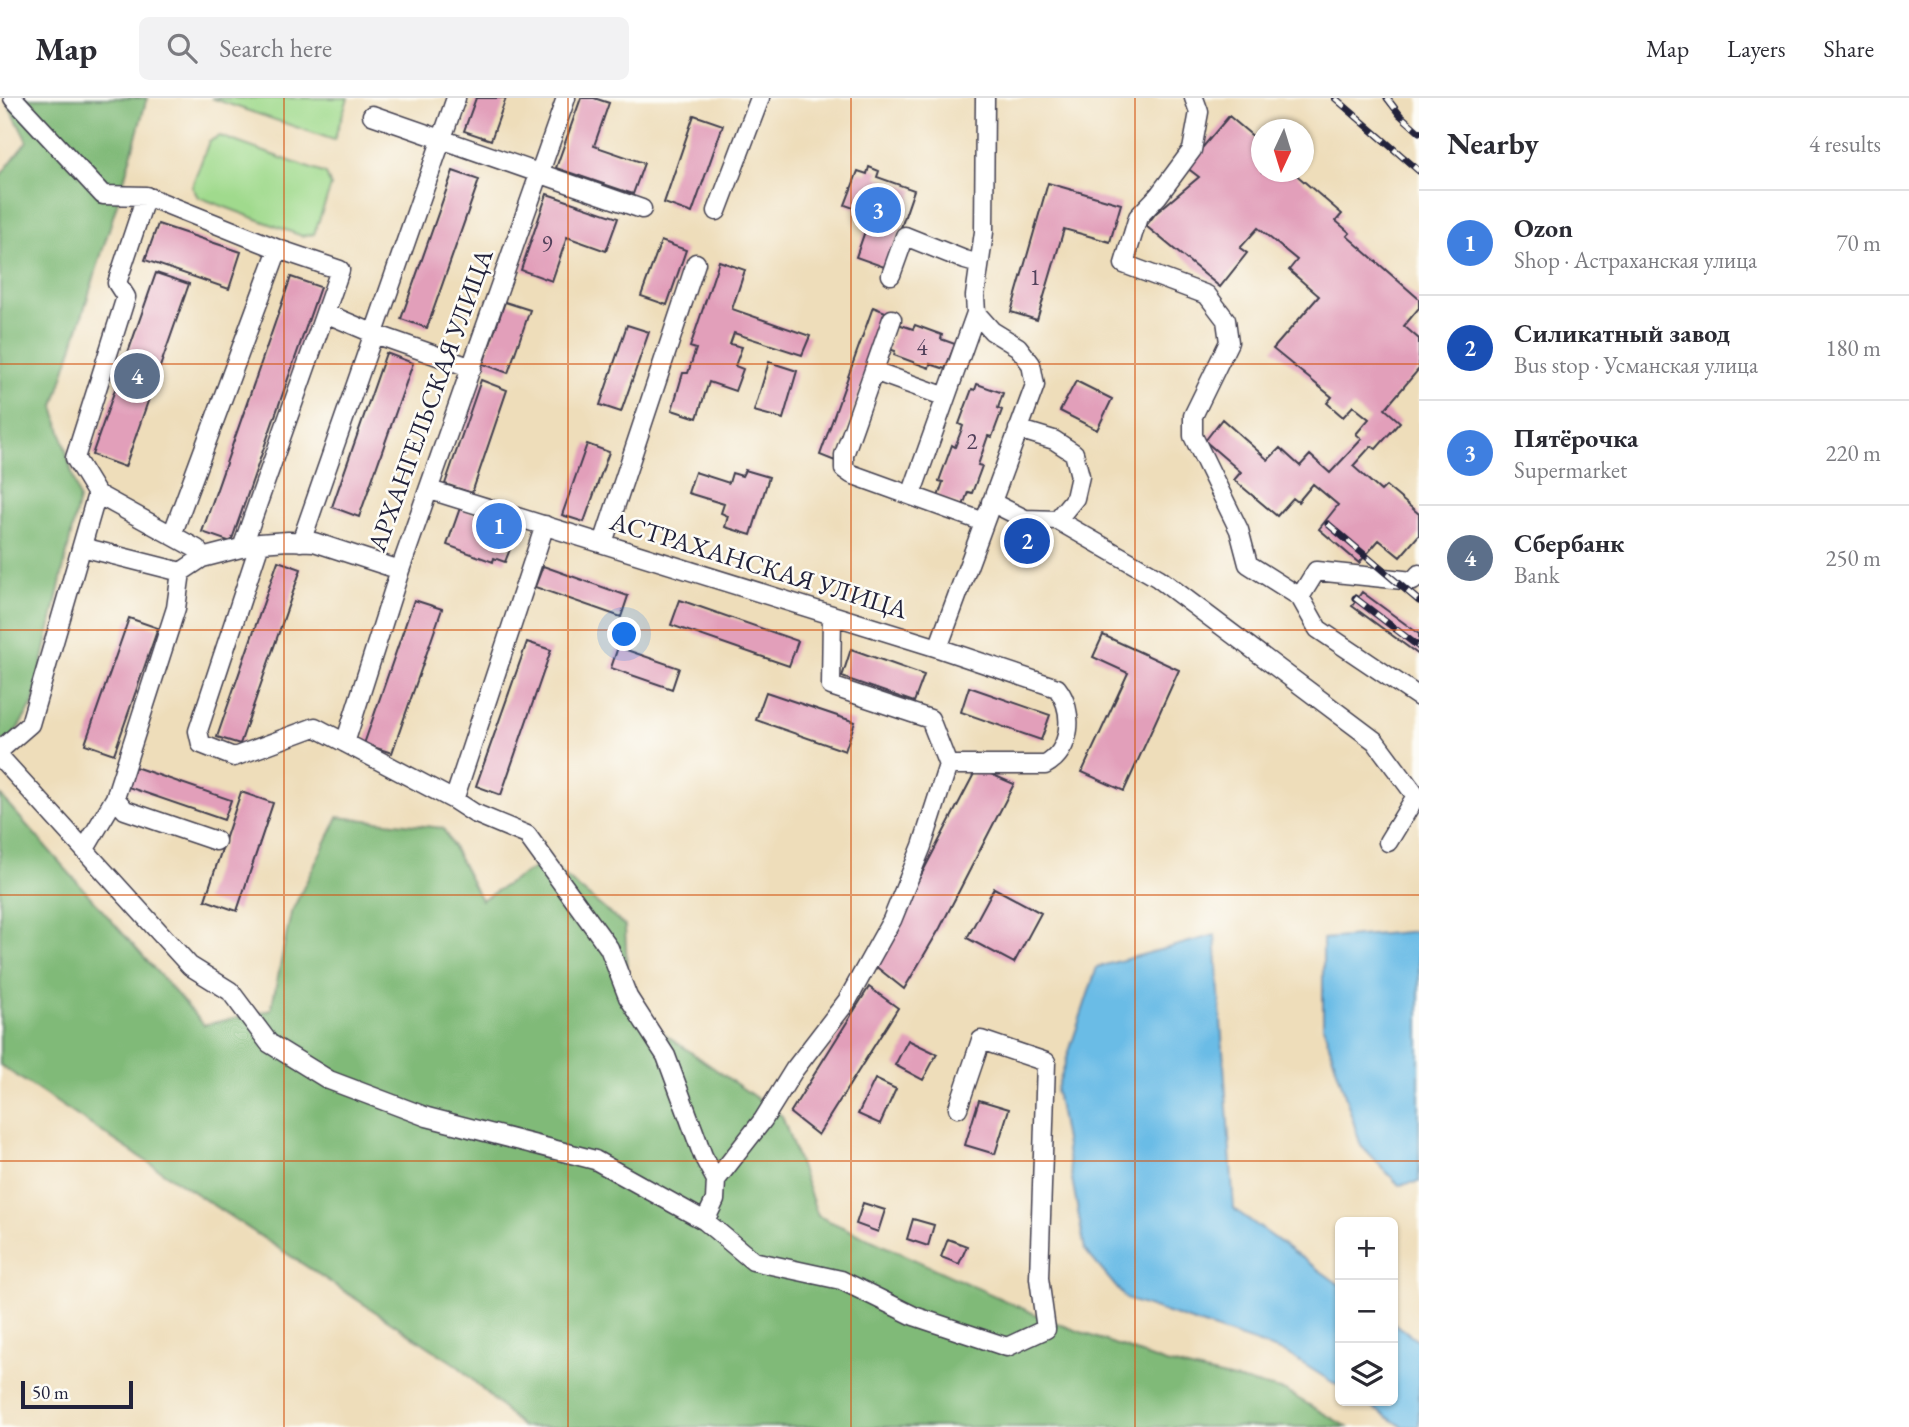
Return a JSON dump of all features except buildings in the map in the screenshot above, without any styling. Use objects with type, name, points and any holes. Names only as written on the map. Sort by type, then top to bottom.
[{"type":"street","points":[[13,98],[103,195],[146,196],[278,249],[340,270],[242,548]]},
{"type":"street","points":[[301,542],[456,98]]},
{"type":"street","name":"АРХАНГЕЛЬСКАЯ УЛИЦА","points":[[181,572],[202,558],[260,543],[301,542],[314,542],[345,550],[400,570],[566,98]]},
{"type":"street","points":[[717,211],[760,98]]},
{"type":"street","points":[[911,495],[976,313],[975,296],[984,232],[985,98]]},
{"type":"street","points":[[1194,98],[1199,112],[1192,150],[1158,196],[1138,217],[1124,264],[1207,295],[1226,320],[1229,342],[1193,416],[1193,436],[1239,530],[1248,564],[1300,597],[1318,629],[1419,697]]},
{"type":"street","points":[[372,115],[642,209]]},
{"type":"street","points":[[146,196],[117,283],[126,297],[75,458],[97,494],[197,549],[202,558]]},
{"type":"street","points":[[891,275],[905,236],[979,264]]},
{"type":"street","points":[[172,535],[278,249]]},
{"type":"street","points":[[603,543],[696,263]]},
{"type":"street","points":[[325,313],[472,368]]},
{"type":"street","points":[[938,648],[1034,386],[1031,364],[1018,347],[992,331],[976,313]]},
{"type":"street","points":[[892,319],[844,455],[844,469],[851,474],[984,522]]},
{"type":"street","points":[[874,371],[946,397]]},
{"type":"street","points":[[1018,429],[1054,440],[1074,453],[1080,476],[1075,498],[1058,520]]},
{"type":"street","name":"АСТРАХАНСКАЯ УЛИЦА","points":[[430,489],[938,648],[1057,688],[1067,701],[1068,734],[1057,758],[1045,765],[948,765]]},
{"type":"street","points":[[0,750],[30,724],[97,494]]},
{"type":"street","points":[[991,502],[1025,519],[1058,520],[1158,578],[1375,741],[1416,796],[1388,842]]},
{"type":"street","points":[[454,800],[545,525]]},
{"type":"street","points":[[260,543],[198,731],[201,744],[234,757],[315,727],[474,813],[527,835],[608,948],[628,997],[666,1056],[703,1156],[716,1180],[715,1199],[705,1221]]},
{"type":"street","points":[[82,547],[181,572],[176,608],[115,798],[85,849]]},
{"type":"street","points":[[345,743],[400,570]]},
{"type":"street","points":[[1300,597],[1316,571],[1413,581],[1419,574]]},
{"type":"street","points":[[716,1180],[763,1120],[794,1070],[853,989],[892,920],[922,846],[948,765],[930,719],[831,686],[832,615]]},
{"type":"street","points":[[0,757],[190,966],[229,990],[269,1043],[329,1080],[427,1118],[595,1160],[705,1221],[753,1261],[841,1280],[914,1316],[1007,1346],[1046,1329],[1039,1278],[1046,1062],[981,1040],[958,1108]]},
{"type":"street","points":[[115,798],[125,810],[216,841]]},
{"type":"green space","points":[[5,98],[147,98],[54,406],[79,499],[33,704],[0,757],[0,176],[27,141]]},
{"type":"green space","points":[[211,98],[348,98],[334,140]]},
{"type":"green space","points":[[220,136],[326,174],[331,186],[314,234],[302,236],[198,197],[192,187],[209,141]]},
{"type":"green space","points":[[0,795],[204,1025],[271,1010],[291,913],[338,817],[443,828],[481,900],[546,861],[625,926],[629,1009],[782,1116],[818,1216],[1048,1320],[1166,1363],[1285,1391],[1347,1427],[522,1427],[458,1366],[0,1065]]},
{"type":"water","points":[[1419,931],[1419,1182],[1399,1185],[1361,1146],[1323,1025],[1323,939]]},
{"type":"water","points":[[1215,935],[1234,1209],[1335,1281],[1335,1384],[1286,1353],[1126,1299],[1085,1250],[1056,1091],[1097,967]]},
{"type":"water","points":[[1398,1326],[1419,1341],[1419,1427],[1403,1427],[1370,1406],[1398,1406]]},
{"type":"railway","points":[[1335,98],[1419,171]]},
{"type":"railway","points":[[1387,98],[1400,115],[1419,132]]},
{"type":"railway","points":[[1328,524],[1419,601]]},
{"type":"railway","points":[[1355,598],[1419,647]]},
{"type":"place","name":"Пятёрочка","points":[[878,210]]},
{"type":"place","name":"Сбербанк","points":[[137,376]]},
{"type":"place","name":"Ozon","points":[[499,526]]},
{"type":"place","name":"Силикатный завод","points":[[1027,541]]}]
